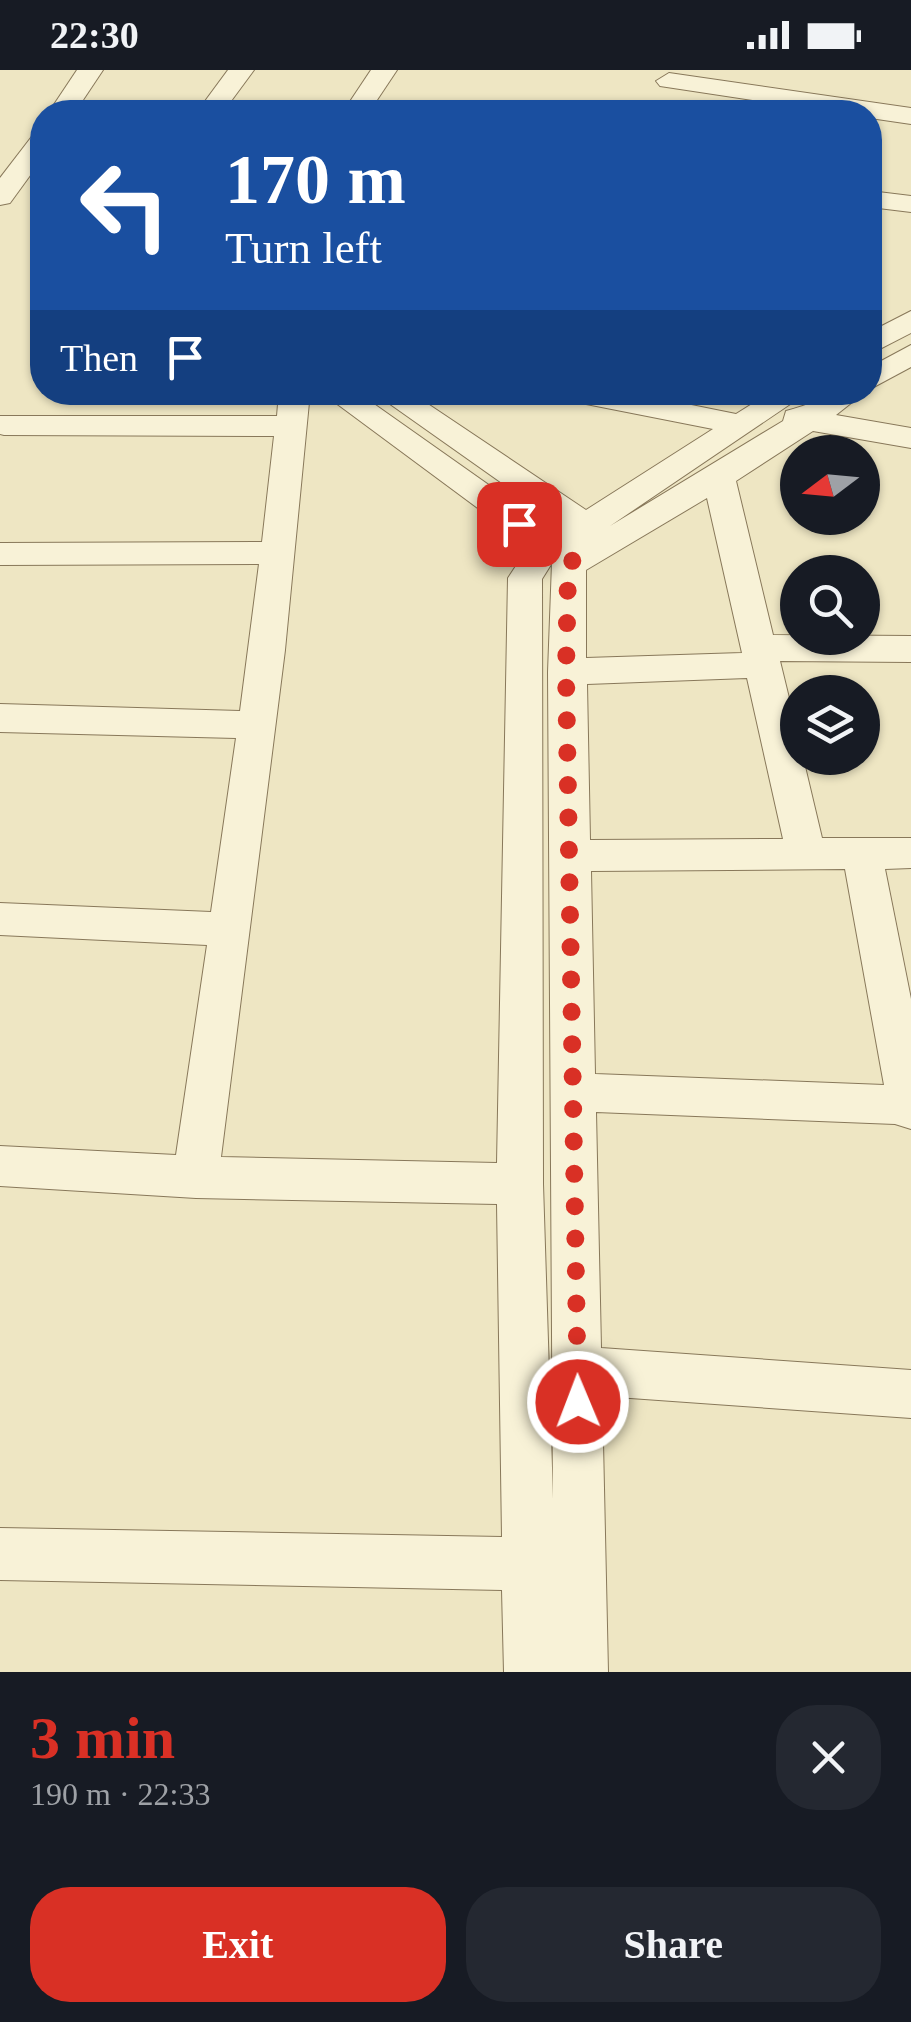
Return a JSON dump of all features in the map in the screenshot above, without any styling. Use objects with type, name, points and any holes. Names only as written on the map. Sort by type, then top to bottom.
[{"type":"street","points":[[70,100],[90,70]]},
{"type":"street","points":[[219,100],[241,70]]},
{"type":"street","points":[[364,100],[384,70]]},
{"type":"street","points":[[661,100],[672,76],[815,100]]},
{"type":"street","points":[[882,111],[911,116]]},
{"type":"street","points":[[0,198],[30,164]]},
{"type":"street","points":[[882,200],[911,204]]},
{"type":"street","points":[[882,309],[911,317]]},
{"type":"street","points":[[882,337],[911,317]]},
{"type":"street","points":[[882,372],[911,354]]},
{"type":"street","points":[[357,405],[579,543]]},
{"type":"street","points":[[404,405],[579,543]]},
{"type":"street","points":[[664,405],[752,418]]},
{"type":"street","points":[[581,1672],[566,672],[568,572],[579,543],[720,477],[800,406]]},
{"type":"street","points":[[531,1672],[520,1184],[525,578],[752,418],[800,406],[911,438]]},
{"type":"street","points":[[4,426],[293,409],[257,725],[196,1178]]},
{"type":"street","points":[[720,477],[806,853]]},
{"type":"street","points":[[0,554],[277,553]]},
{"type":"street","points":[[566,672],[760,656],[911,649]]},
{"type":"street","points":[[0,718],[257,725]]},
{"type":"street","points":[[574,1092],[911,1107],[862,853]]},
{"type":"street","points":[[569,856],[911,854]]},
{"type":"street","points":[[0,919],[230,928]]},
{"type":"street","points":[[0,1166],[196,1178],[520,1184]]},
{"type":"street","points":[[577,1370],[911,1394]]},
{"type":"street","points":[[0,1554],[529,1564]]},
{"type":"route","points":[[519,524],[574,562],[568,572],[566,672],[578,1402]]}]
